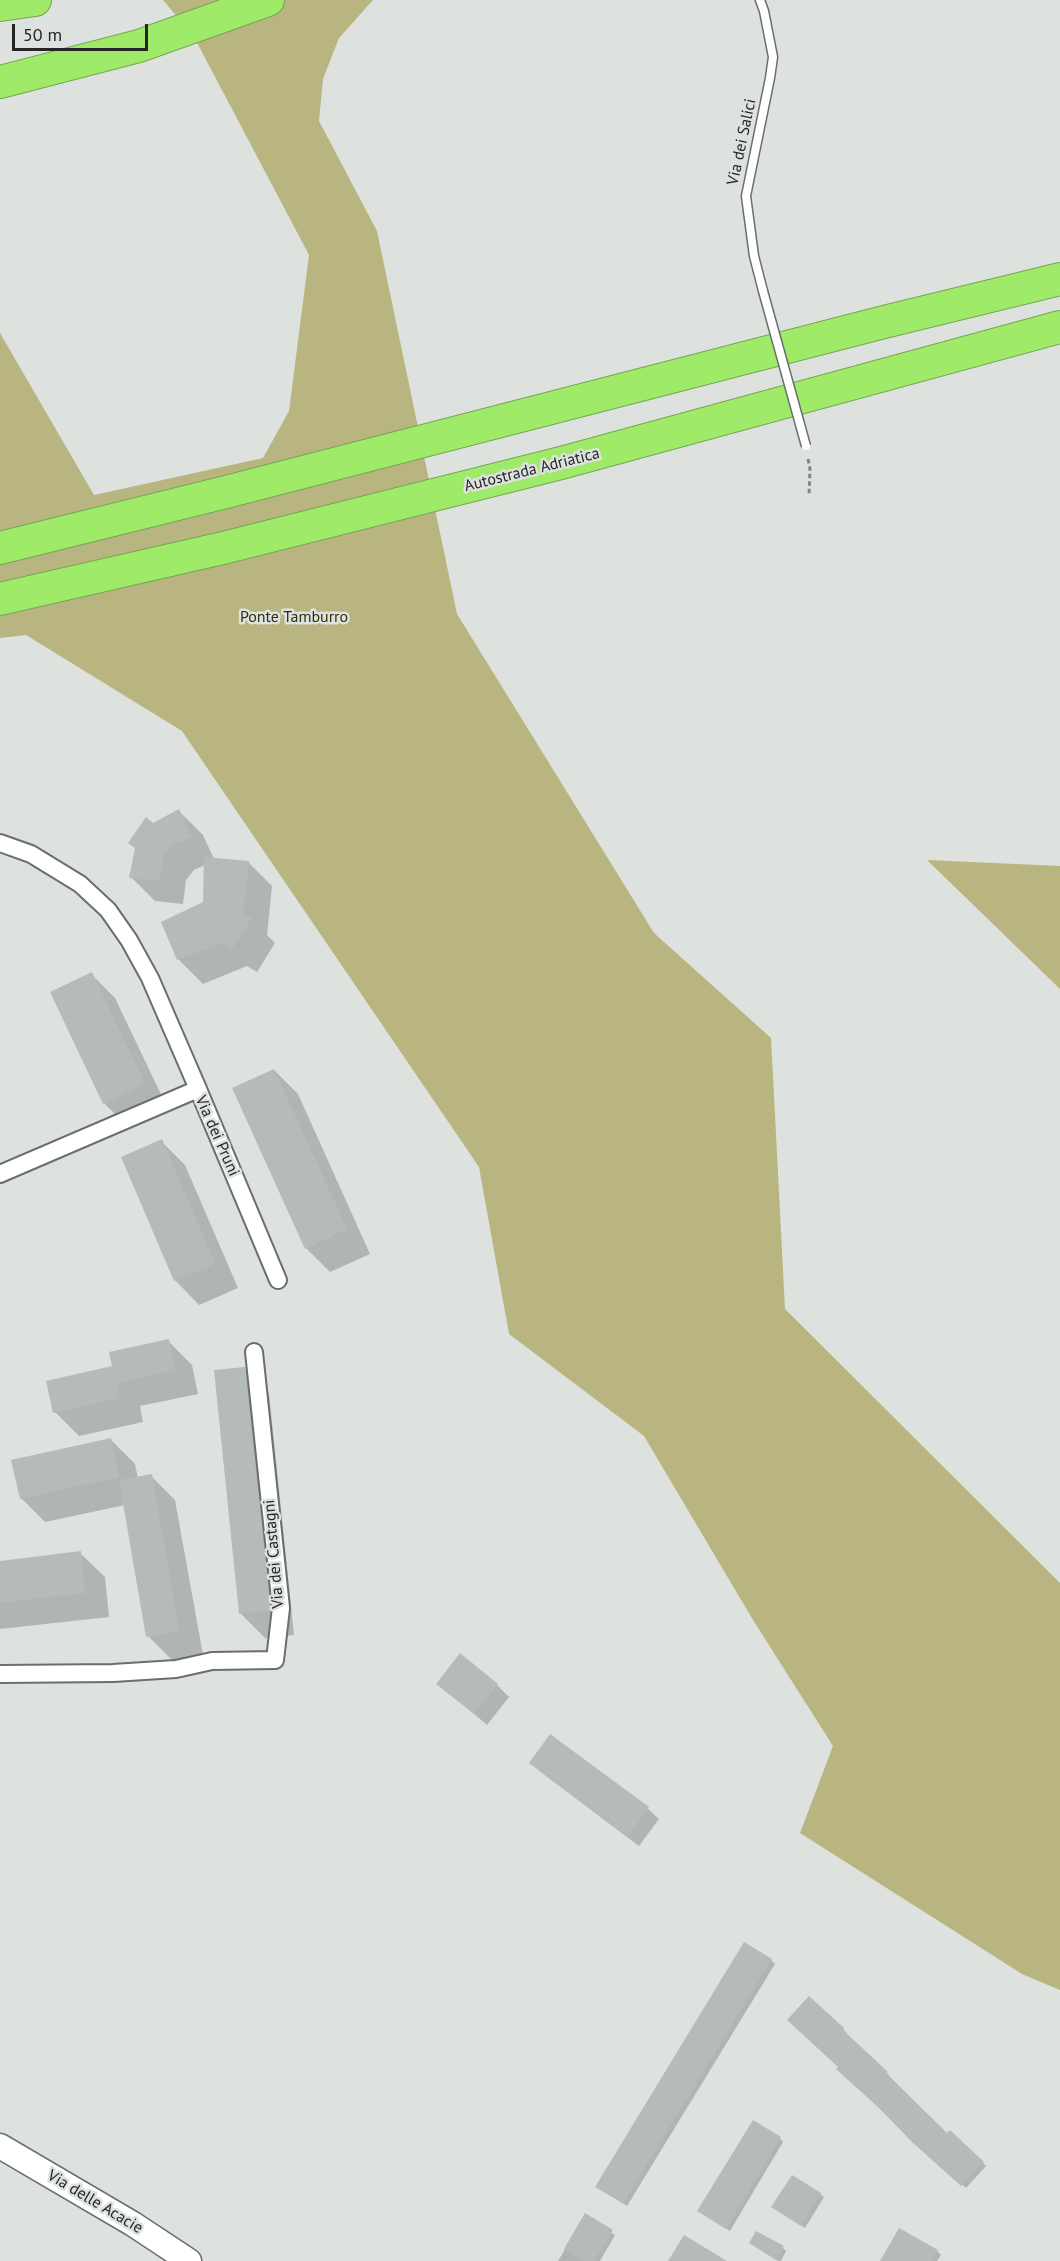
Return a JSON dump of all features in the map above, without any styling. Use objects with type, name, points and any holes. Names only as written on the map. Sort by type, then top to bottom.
[{"type":"highway","points":[[0,5],[35,0]]},
{"type":"highway","points":[[0,82],[139,46],[268,0]]},
{"type":"highway","points":[[0,548],[1060,279]]},
{"type":"highway","name":"Autostrada Adriatica","points":[[0,598],[223,548],[561,463],[1060,327]]},
{"type":"street","points":[[0,843],[32,854],[80,884],[108,910],[129,940],[150,978],[198,1089]]},
{"type":"street","name":"Via dei Pruni","points":[[0,1174],[198,1089],[278,1280]]},
{"type":"street","name":"Via dei Castagni","points":[[0,1674],[113,1673],[176,1669],[212,1661],[275,1660],[281,1608],[254,1352]]},
{"type":"street","name":"Via delle Acacie","points":[[0,2146],[133,2224],[189,2261]]},
{"type":"lane","name":"Via dei Salici","points":[[760,0],[773,57],[746,196],[754,256],[806,446]]},
{"type":"path","points":[[806,446],[810,469],[808,496]]},
{"type":"green space","name":"Ponte Tamburro","points":[[163,0],[373,0],[339,38],[323,79],[319,121],[377,231],[457,614],[654,933],[771,1038],[785,1309],[1060,1583],[1060,1990],[1022,1974],[800,1833],[833,1746],[753,1620],[644,1436],[509,1334],[479,1167],[182,731],[26,635],[0,638],[0,333],[94,495],[263,458],[289,411],[309,255],[194,37]]},
{"type":"green space","points":[[927,860],[1060,866],[1060,989]]},
{"type":"building","points":[[179,809],[192,837],[170,846],[163,856],[160,881],[129,878],[135,848],[128,843],[146,817],[153,823]]},
{"type":"building","points":[[204,857],[249,861],[243,914],[252,918],[232,949],[222,943],[177,960],[161,922],[203,902]]},
{"type":"building","points":[[92,972],[145,1084],[103,1104],[50,992]]},
{"type":"building","points":[[274,1069],[347,1229],[305,1249],[232,1088]]},
{"type":"building","points":[[162,1139],[215,1264],[174,1281],[121,1157]]},
{"type":"building","points":[[169,1339],[175,1370],[117,1383],[120,1398],[53,1413],[46,1381],[112,1366],[109,1352]]},
{"type":"building","points":[[245,1367],[270,1611],[239,1614],[214,1370]]},
{"type":"building","points":[[111,1438],[119,1477],[20,1499],[11,1460]]},
{"type":"building","points":[[152,1474],[179,1631],[146,1637],[119,1480]]},
{"type":"building","points":[[81,1551],[85,1593],[0,1603],[0,1561]]},
{"type":"building","points":[[460,1653],[498,1684],[474,1714],[436,1684]]},
{"type":"building","points":[[550,1734],[649,1807],[628,1836],[529,1763]]},
{"type":"building","points":[[744,1942],[772,1959],[623,2203],[595,2187]]},
{"type":"building","points":[[809,1996],[844,2028],[843,2030],[888,2072],[886,2073],[947,2133],[950,2130],[984,2162],[961,2186],[912,2142],[836,2069],[838,2067],[787,2020]]},
{"type":"building","points":[[753,2120],[781,2137],[726,2229],[697,2211]]},
{"type":"building","points":[[792,2175],[821,2193],[801,2226],[771,2207]]},
{"type":"building","points":[[585,2213],[613,2230],[594,2261],[584,2261],[564,2249]]},
{"type":"building","points":[[899,2228],[938,2250],[932,2261],[880,2261]]},
{"type":"building","points":[[756,2231],[784,2246],[776,2260],[749,2243]]},
{"type":"building","points":[[684,2235],[727,2261],[668,2261]]}]
